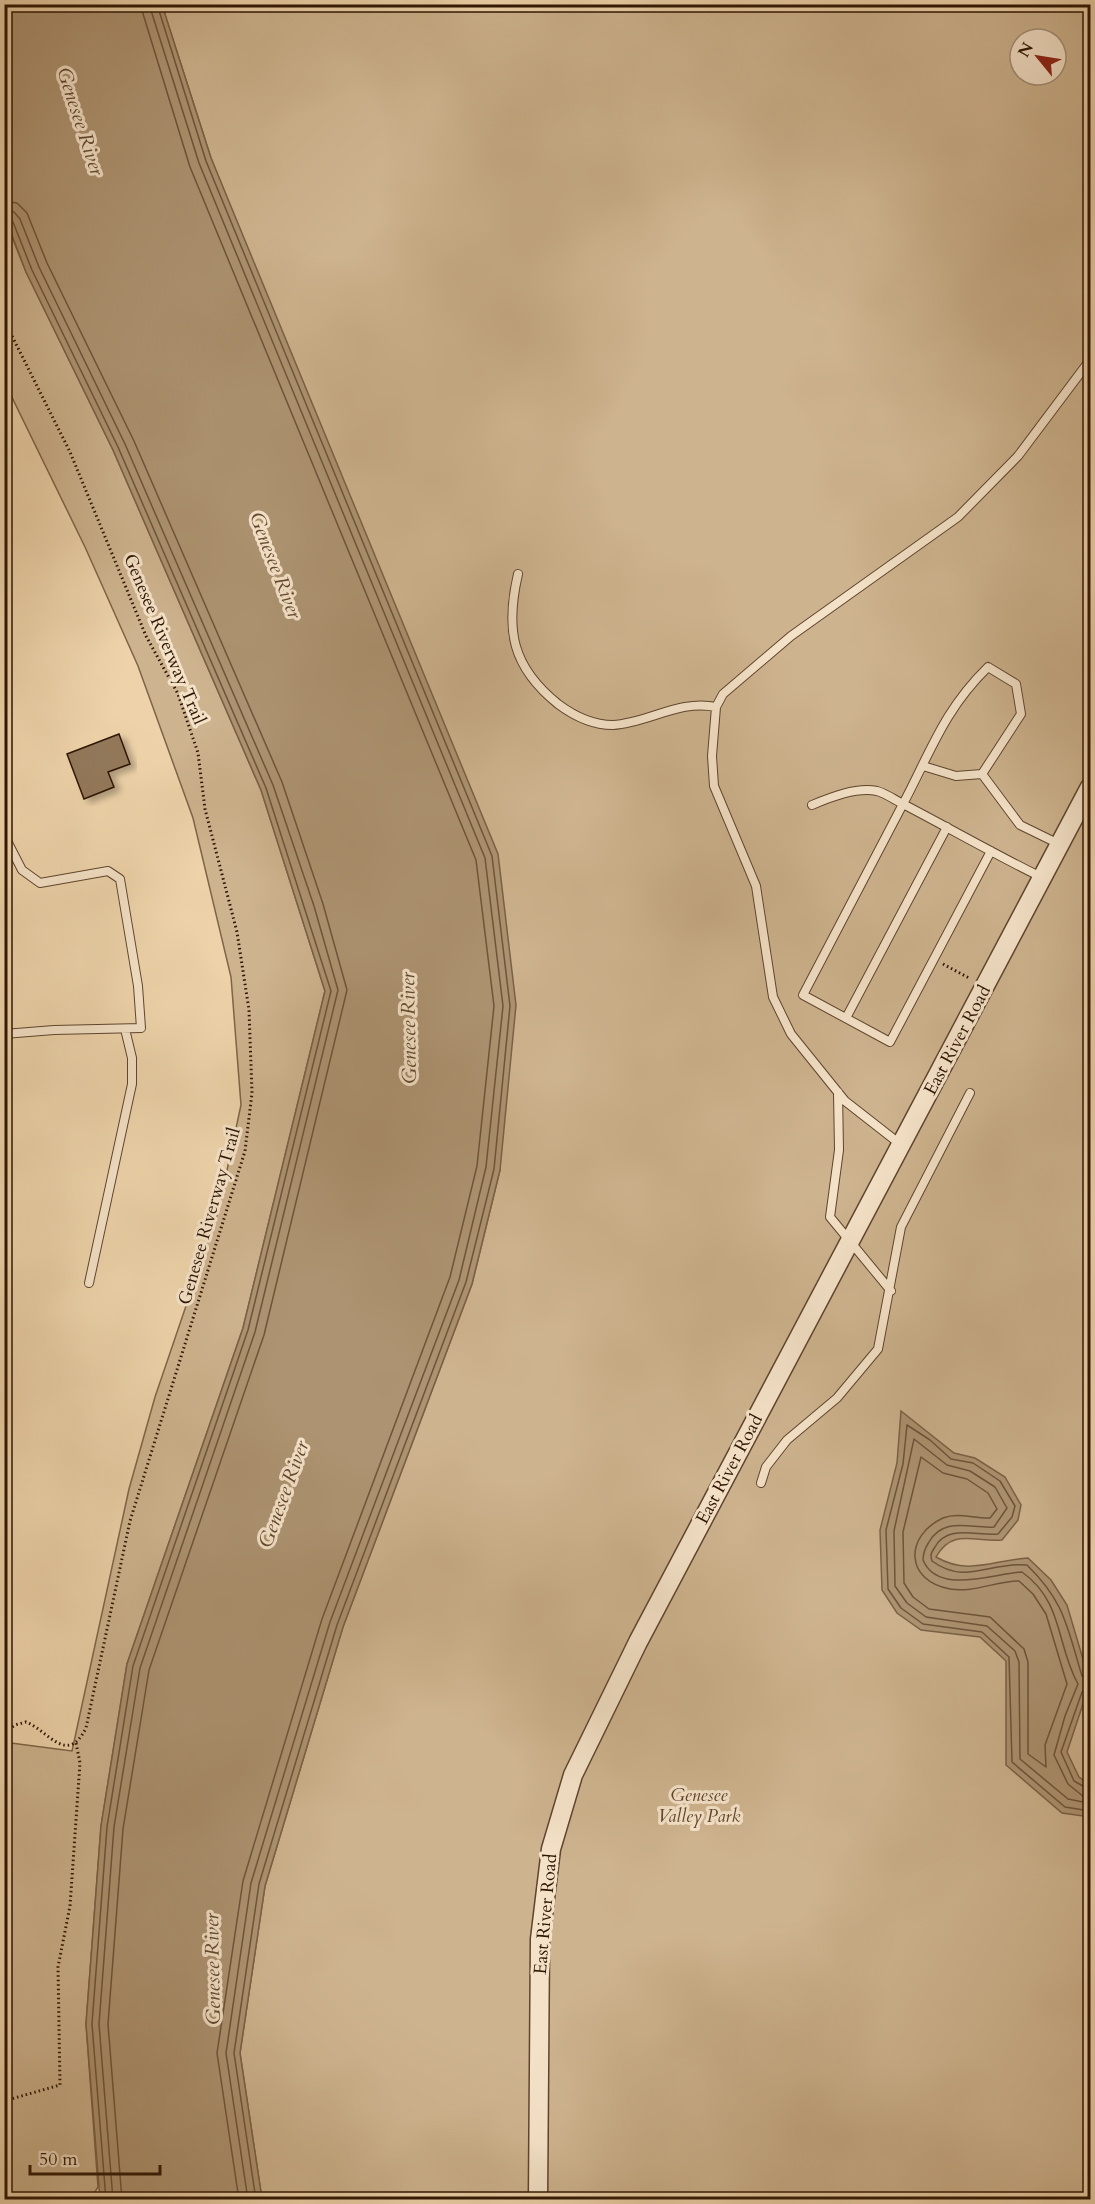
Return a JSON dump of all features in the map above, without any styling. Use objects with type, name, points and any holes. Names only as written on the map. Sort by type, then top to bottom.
[{"type":"street","name":"East River Road","points":[[538,2199],[540,1929],[551,1849],[564,1801],[584,1749],[1090,788]]},
{"type":"lane","points":[[901,1145],[838,1092],[791,1034],[773,997],[756,886],[714,786],[712,756],[716,707],[723,694],[790,636],[958,517],[1017,456],[1090,360]]},
{"type":"lane","points":[[518,574],[511,608],[517,651],[530,676],[564,708],[593,723],[612,725],[689,706],[716,707]]},
{"type":"lane","points":[[982,774],[1021,714],[1016,684],[988,667],[964,691],[932,742],[923,766],[803,995],[890,1042],[991,851]]},
{"type":"lane","points":[[923,766],[956,776],[982,774]]},
{"type":"lane","points":[[982,774],[1020,825],[1060,845]]},
{"type":"lane","points":[[812,805],[841,794],[877,792],[1042,878]]},
{"type":"lane","points":[[846,1018],[947,827]]},
{"type":"lane","points":[[4,836],[22,870],[40,883],[108,871],[120,879],[138,986],[141,1028],[54,1030],[4,1034]]},
{"type":"lane","points":[[89,1283],[132,1084],[132,1058],[125,1029]]},
{"type":"lane","points":[[838,1092],[839,1150],[830,1217],[849,1243],[891,1291]]},
{"type":"lane","points":[[761,1484],[766,1467],[787,1440],[837,1398],[878,1349],[891,1291],[901,1227],[970,1093]]},
{"type":"path","name":"Genesee Riverway Trail","points":[[4,320],[70,452],[146,636],[178,694],[198,753],[205,809],[237,932],[249,1010],[252,1093],[245,1151],[130,1521],[89,1718],[82,1737],[76,1743]]},
{"type":"path","points":[[955,971],[975,981]]},
{"type":"path","points":[[4,1732],[15,1725],[26,1722],[63,1746],[76,1743],[80,1763],[70,1906],[58,1967],[60,2085],[4,2101]]},
{"type":"green space","name":"Genesee Valley Park","points":[[162,5],[1090,5],[1090,2199],[262,2199],[240,2053],[265,1886],[343,1627],[472,1284],[500,1170],[289,352],[211,158]]},
{"type":"green space","points":[[4,217],[26,272],[113,450],[261,790],[325,991],[243,1328],[127,1664],[101,1826],[86,2024],[98,2187],[90,2200],[5,2199],[5,1746],[11,1743],[72,1751],[129,1489],[155,1397],[218,1212],[241,1105],[231,977],[193,818],[138,666],[85,547],[5,383]]},
{"type":"water","name":"Genesee River","points":[[5,4],[162,5],[211,158],[498,854],[516,1005],[500,1170],[472,1284],[343,1627],[265,1886],[240,2053],[262,2199],[100,2199],[86,2024],[101,1826],[127,1664],[243,1328],[325,991],[261,790],[113,450],[26,272],[5,217]]},
{"type":"water","points":[[901,1411],[954,1453],[975,1458],[1005,1477],[1021,1505],[1018,1520],[1002,1540],[956,1539],[942,1548],[936,1557],[948,1563],[970,1566],[1028,1558],[1051,1580],[1067,1605],[1090,1683],[1067,1752],[1079,1777],[1090,1785],[1090,1817],[1062,1813],[1006,1765],[1006,1661],[980,1637],[921,1630],[897,1613],[882,1590],[880,1530],[897,1463]]},
{"type":"building","points":[[119,734],[130,764],[108,772],[114,787],[84,799],[67,754]]}]
